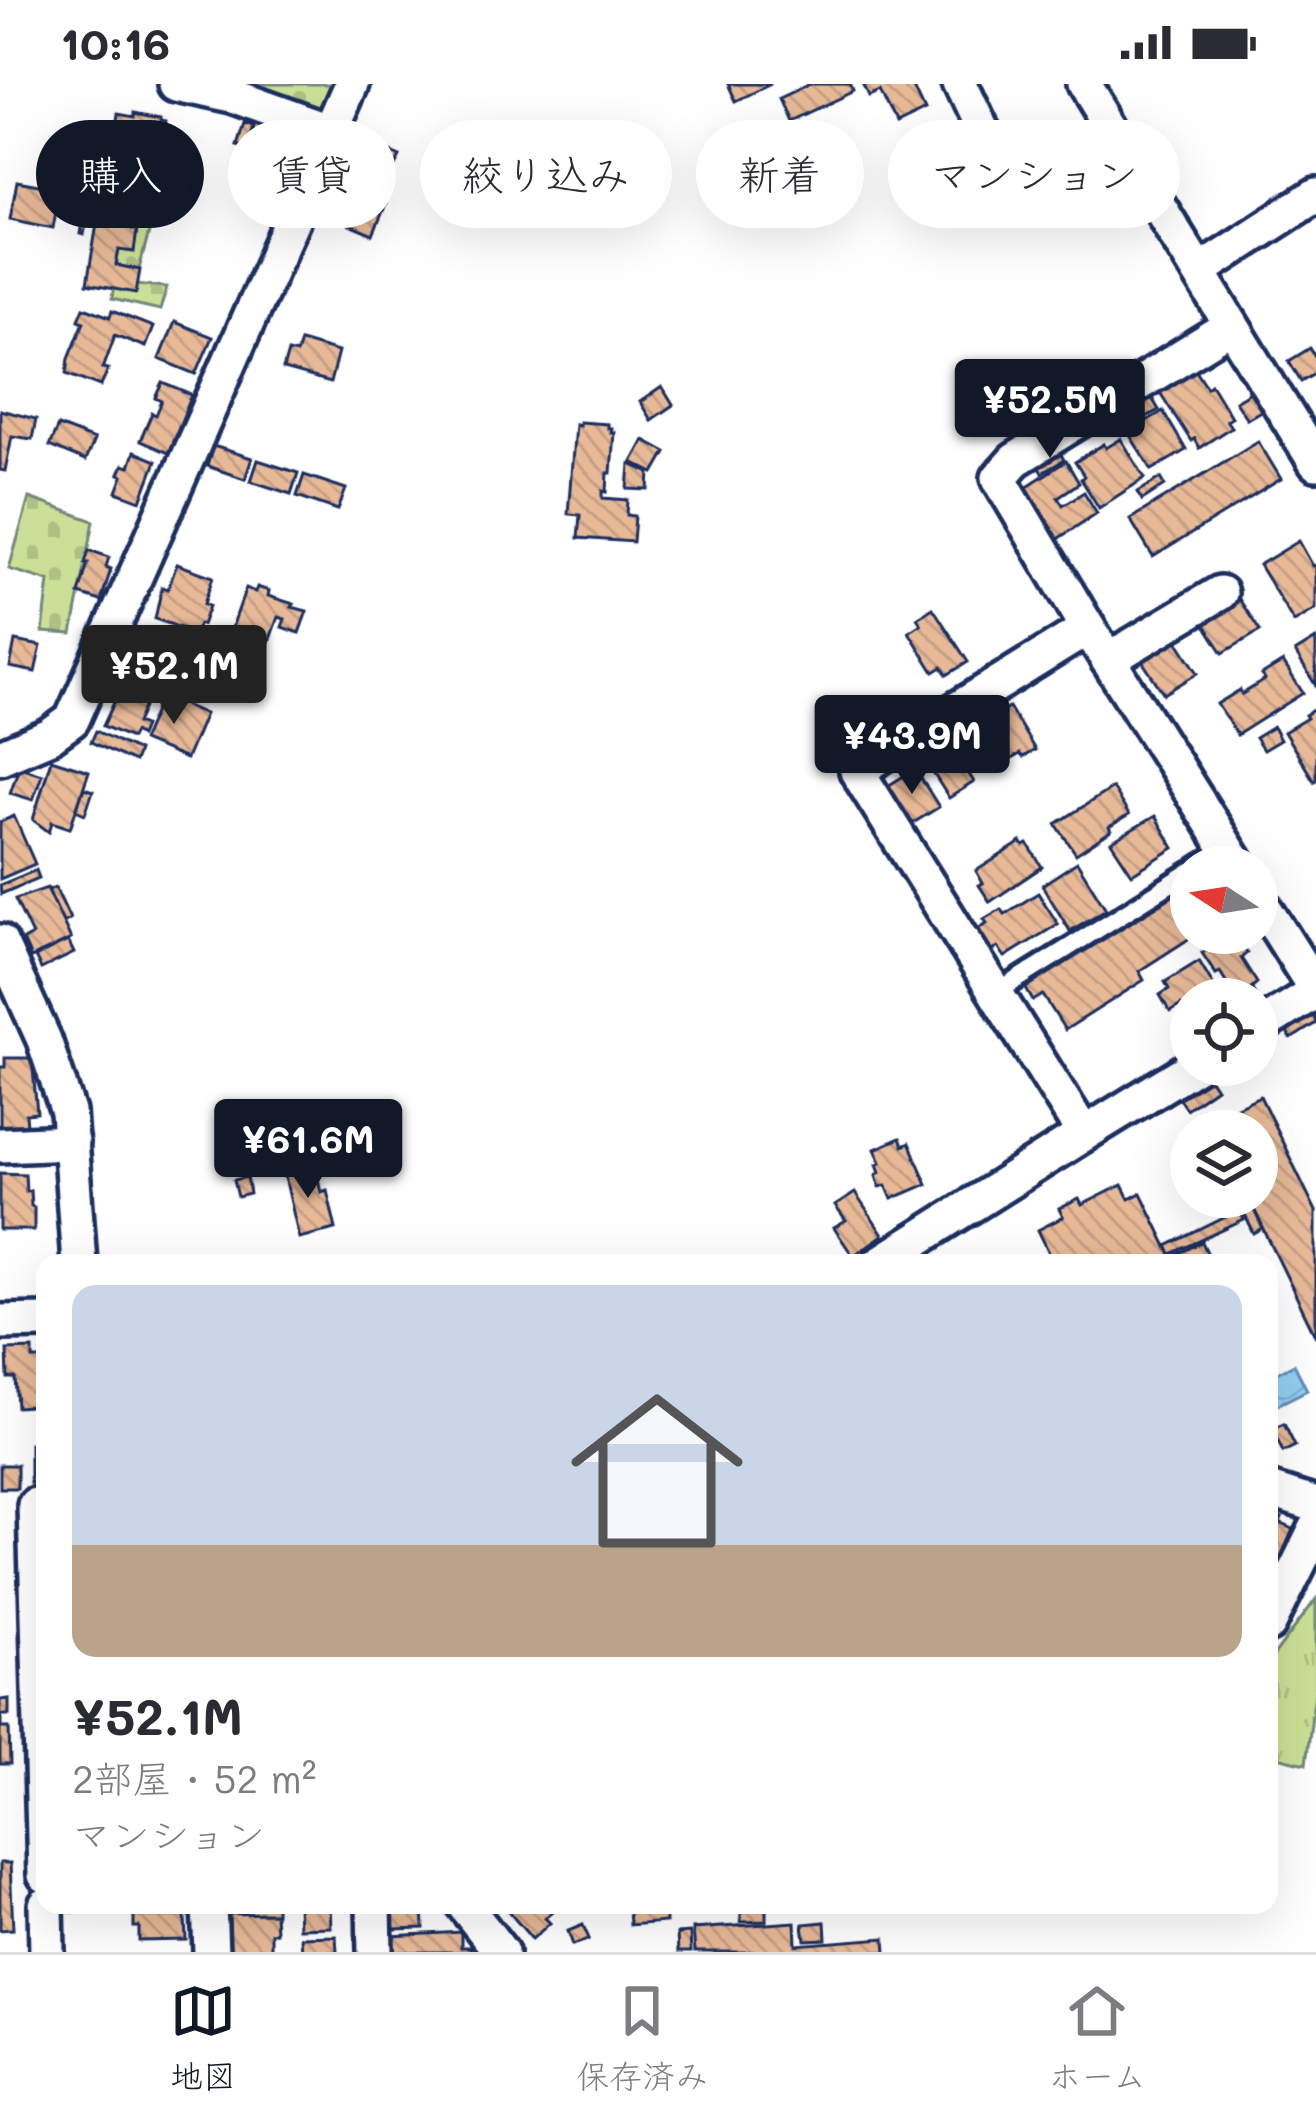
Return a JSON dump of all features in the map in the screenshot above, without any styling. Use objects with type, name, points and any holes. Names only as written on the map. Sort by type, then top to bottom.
[{"type":"street","points":[[176,84],[232,96],[301,120]]},
{"type":"street","points":[[335,120],[352,84]]},
{"type":"street","points":[[960,84],[977,120]]},
{"type":"street","points":[[1084,84],[1316,463]]},
{"type":"street","points":[[1199,271],[1316,195]]},
{"type":"street","points":[[0,758],[73,720],[287,228]]},
{"type":"street","points":[[1225,846],[999,478],[1015,460],[1232,326]]},
{"type":"street","points":[[1108,660],[1220,593]]},
{"type":"street","points":[[1084,1135],[857,771],[1088,628]]},
{"type":"street","points":[[1278,930],[1316,991],[1278,1015]]},
{"type":"street","points":[[0,942],[44,1040],[68,1112],[78,1254]]},
{"type":"street","points":[[894,1254],[1170,1081]]},
{"type":"street","points":[[0,1144],[71,1142]]},
{"type":"street","points":[[0,1322],[36,1321]]},
{"type":"street","points":[[1278,1493],[1316,1505]]},
{"type":"street","points":[[0,1506],[36,1505]]},
{"type":"street","points":[[1278,1606],[1316,1529]]},
{"type":"street","points":[[46,1914],[47,1952]]},
{"type":"street","points":[[209,1914],[211,1952]]},
{"type":"street","points":[[374,1914],[375,1952]]},
{"type":"street","points":[[471,1914],[501,1952]]},
{"type":"lane","points":[[996,993],[1170,884]]},
{"type":"green space","points":[[233,84],[341,84],[320,116]]},
{"type":"green space","points":[[122,228],[150,228],[135,284],[167,287],[160,310],[112,299]]},
{"type":"green space","points":[[29,498],[94,521],[72,634],[43,632],[49,581],[9,569]]},
{"type":"green space","points":[[1316,1599],[1316,1684],[1306,1764],[1278,1757],[1278,1650]]},
{"type":"water","points":[[1294,1364],[1307,1390],[1278,1404],[1278,1372]]},
{"type":"building","points":[[728,84],[771,84],[736,101]]},
{"type":"building","points":[[811,84],[850,84],[853,91],[791,120],[779,99]]},
{"type":"building","points":[[863,84],[912,84],[925,112],[908,120],[893,120],[880,92],[869,97]]},
{"type":"building","points":[[135,112],[161,120],[118,120],[119,113],[135,116]]},
{"type":"building","points":[[17,181],[36,185],[36,224],[10,219]]},
{"type":"building","points":[[96,228],[137,230],[134,252],[119,250],[116,265],[140,270],[136,293],[87,284]]},
{"type":"building","points":[[84,307],[110,317],[112,311],[153,327],[145,347],[115,335],[101,386],[67,373]]},
{"type":"building","points":[[174,322],[212,337],[196,374],[159,359]]},
{"type":"building","points":[[300,341],[338,352],[330,383],[283,370],[288,352],[296,354]]},
{"type":"building","points":[[1310,348],[1316,372],[1301,381],[1289,361]]},
{"type":"building","points":[[1196,370],[1207,387],[1211,384],[1231,417],[1226,420],[1231,427],[1199,448],[1159,391]]},
{"type":"building","points":[[163,383],[192,395],[168,453],[140,441],[162,401],[156,398]]},
{"type":"building","points":[[662,387],[673,405],[651,420],[640,402]]},
{"type":"building","points":[[1252,391],[1264,409],[1247,419],[1235,401]]},
{"type":"building","points":[[1150,395],[1159,410],[1146,417],[1137,403]]},
{"type":"building","points":[[0,410],[36,419],[32,439],[12,436],[5,471],[0,470]]},
{"type":"building","points":[[1163,411],[1186,450],[1152,470],[1131,437],[1135,428]]},
{"type":"building","points":[[575,424],[607,424],[614,432],[611,473],[603,498],[628,500],[627,515],[635,516],[633,542],[578,538],[580,515],[568,514]]},
{"type":"building","points":[[58,426],[94,440],[85,461],[49,446]]},
{"type":"building","points":[[1121,439],[1145,478],[1099,508],[1075,462]]},
{"type":"building","points":[[644,440],[666,452],[654,473],[632,462]]},
{"type":"building","points":[[1258,441],[1281,479],[1153,557],[1130,519]]},
{"type":"building","points":[[213,446],[252,458],[245,479],[207,466]]},
{"type":"building","points":[[1058,449],[1064,460],[1042,473],[1036,463]]},
{"type":"building","points":[[134,452],[156,461],[141,501],[117,492],[123,476],[119,474],[123,465],[129,467]]},
{"type":"building","points":[[258,460],[298,473],[291,494],[251,481]]},
{"type":"building","points":[[1066,461],[1079,483],[1058,497],[1063,505],[1084,492],[1097,513],[1056,540],[1023,489]]},
{"type":"building","points":[[630,464],[650,473],[649,490],[628,489]]},
{"type":"building","points":[[304,475],[346,489],[338,510],[297,496]]},
{"type":"building","points":[[1161,478],[1165,485],[1142,500],[1138,492]]},
{"type":"building","points":[[1299,541],[1316,565],[1316,609],[1294,622],[1259,565]]},
{"type":"building","points":[[89,550],[109,557],[106,567],[111,569],[101,601],[79,594]]},
{"type":"building","points":[[177,564],[213,577],[204,604],[209,606],[195,633],[155,619],[162,587],[168,589]]},
{"type":"building","points":[[257,587],[307,611],[299,633],[282,627],[285,619],[278,617],[250,694],[213,681],[246,588],[255,592]]},
{"type":"building","points":[[1237,596],[1260,631],[1223,653],[1202,620]]},
{"type":"building","points":[[933,608],[968,662],[947,675],[942,667],[934,672],[909,632],[921,624],[917,618]]},
{"type":"building","points":[[1176,639],[1198,673],[1164,694],[1142,661]]},
{"type":"building","points":[[1316,639],[1316,686],[1295,652]]},
{"type":"building","points":[[15,641],[41,646],[35,672],[10,667]]},
{"type":"building","points":[[1283,662],[1303,693],[1237,735],[1217,704],[1265,680],[1262,675]]},
{"type":"building","points":[[127,675],[153,687],[137,723],[144,726],[140,736],[134,732],[131,738],[103,726]]},
{"type":"building","points":[[162,695],[205,714],[186,759],[142,741]]},
{"type":"building","points":[[881,706],[895,730],[860,751],[849,732],[853,723]]},
{"type":"building","points":[[1009,707],[1035,750],[995,769],[971,731]]},
{"type":"building","points":[[1316,708],[1316,780],[1314,781],[1284,732]]},
{"type":"building","points":[[1273,727],[1280,740],[1263,750],[1255,738]]},
{"type":"building","points":[[96,731],[138,751],[134,762],[91,742]]},
{"type":"building","points":[[951,746],[974,782],[949,798],[926,762]]},
{"type":"building","points":[[51,759],[89,771],[70,828],[52,822],[49,832],[33,820]]},
{"type":"building","points":[[19,767],[42,774],[33,800],[10,793]]},
{"type":"building","points":[[915,769],[939,807],[910,825],[886,787]]},
{"type":"building","points":[[84,788],[93,791],[85,814],[76,810]]},
{"type":"building","points":[[1112,788],[1129,815],[1076,854],[1056,824]]},
{"type":"building","points":[[14,816],[35,864],[0,879],[0,822]]},
{"type":"building","points":[[1155,816],[1173,846],[1132,874],[1111,842]]},
{"type":"building","points":[[1021,842],[1028,844],[1042,867],[990,902],[976,871]]},
{"type":"building","points":[[1077,862],[1106,909],[1070,931],[1042,885]]},
{"type":"building","points":[[36,870],[39,878],[1,894],[0,885]]},
{"type":"building","points":[[55,887],[70,919],[63,923],[48,890]]},
{"type":"building","points":[[47,888],[71,939],[31,958],[23,940],[32,935],[15,899]]},
{"type":"building","points":[[1038,893],[1058,924],[1005,957],[998,947],[987,955],[973,932],[987,923],[984,919],[1001,909],[1005,914]]},
{"type":"building","points":[[1170,895],[1170,951],[1139,971],[1144,980],[1065,1030],[1043,995],[1033,1001],[1025,987]]},
{"type":"building","points":[[68,941],[74,953],[41,969],[35,957]]},
{"type":"building","points":[[1203,954],[1246,954],[1241,958],[1254,978],[1224,978],[1220,972],[1216,974]]},
{"type":"building","points":[[1199,961],[1209,978],[1171,978]]},
{"type":"building","points":[[1170,979],[1170,1012],[1160,995],[1169,989],[1165,982]]},
{"type":"building","points":[[1312,1010],[1316,1023],[1291,1039],[1284,1028]]},
{"type":"building","points":[[5,1058],[31,1058],[37,1113],[26,1114],[27,1126],[0,1131],[0,1067],[5,1067]]},
{"type":"building","points":[[1192,1086],[1216,1088],[1186,1109],[1177,1096]]},
{"type":"building","points":[[1260,1096],[1267,1110],[1231,1110]]},
{"type":"building","points":[[1278,1133],[1316,1211],[1316,1337],[1258,1218],[1278,1218]]},
{"type":"building","points":[[900,1138],[903,1146],[909,1143],[927,1184],[892,1199],[886,1185],[880,1187],[876,1175],[881,1162],[875,1149]]},
{"type":"building","points":[[296,1161],[299,1172],[316,1169],[321,1192],[327,1190],[336,1229],[299,1238],[282,1164]]},
{"type":"building","points":[[0,1173],[25,1174],[34,1207],[34,1230],[0,1230]]},
{"type":"building","points":[[247,1177],[250,1194],[238,1197],[234,1180]]},
{"type":"building","points":[[1122,1185],[1129,1199],[1141,1193],[1171,1254],[1050,1254],[1038,1230],[1063,1217],[1059,1209],[1079,1199],[1082,1205]]},
{"type":"building","points":[[855,1193],[883,1235],[852,1254],[834,1228],[846,1221],[835,1206]]},
{"type":"building","points":[[1224,1218],[1244,1220],[1171,1254],[1167,1246]]},
{"type":"building","points":[[1246,1218],[1258,1218],[1263,1229],[1254,1234]]},
{"type":"building","points":[[1202,1242],[1208,1254],[1178,1254]]},
{"type":"building","points":[[33,1349],[36,1406],[17,1407],[15,1378],[8,1378],[7,1350]]},
{"type":"building","points":[[1284,1424],[1295,1446],[1283,1452],[1278,1442],[1278,1426]]},
{"type":"building","points":[[30,1444],[36,1444],[36,1483],[30,1483]]},
{"type":"building","points":[[0,1465],[17,1465],[17,1488],[0,1488]]},
{"type":"building","points":[[1278,1516],[1280,1523],[1293,1529],[1280,1560]]},
{"type":"building","points":[[9,1699],[9,1715],[1,1715],[1,1728],[9,1728],[10,1764],[0,1764],[0,1700]]},
{"type":"building","points":[[0,1863],[10,1863],[13,1929],[0,1930]]},
{"type":"building","points":[[229,1914],[275,1914],[271,1952],[230,1952]]},
{"type":"building","points":[[298,1914],[330,1914],[331,1927],[299,1928]]},
{"type":"building","points":[[392,1914],[423,1914],[424,1928],[393,1929]]},
{"type":"building","points":[[511,1914],[550,1914],[545,1918],[550,1923],[532,1939]]},
{"type":"building","points":[[629,1914],[666,1914],[666,1922],[630,1925]]},
{"type":"building","points":[[741,1914],[766,1914],[766,1921],[741,1922]]},
{"type":"building","points":[[134,1916],[185,1916],[186,1940],[139,1941]]},
{"type":"building","points":[[795,1922],[796,1945],[885,1938],[886,1952],[695,1952],[693,1929]]},
{"type":"building","points":[[825,1922],[826,1939],[805,1940],[803,1924]]},
{"type":"building","points":[[583,1925],[589,1939],[573,1945],[568,1931]]},
{"type":"building","points":[[461,1932],[461,1947],[470,1947],[471,1952],[392,1952],[391,1936]]},
{"type":"building","points":[[690,1933],[691,1952],[678,1952],[677,1934]]},
{"type":"building","points":[[336,1936],[337,1952],[302,1952],[301,1937]]}]
